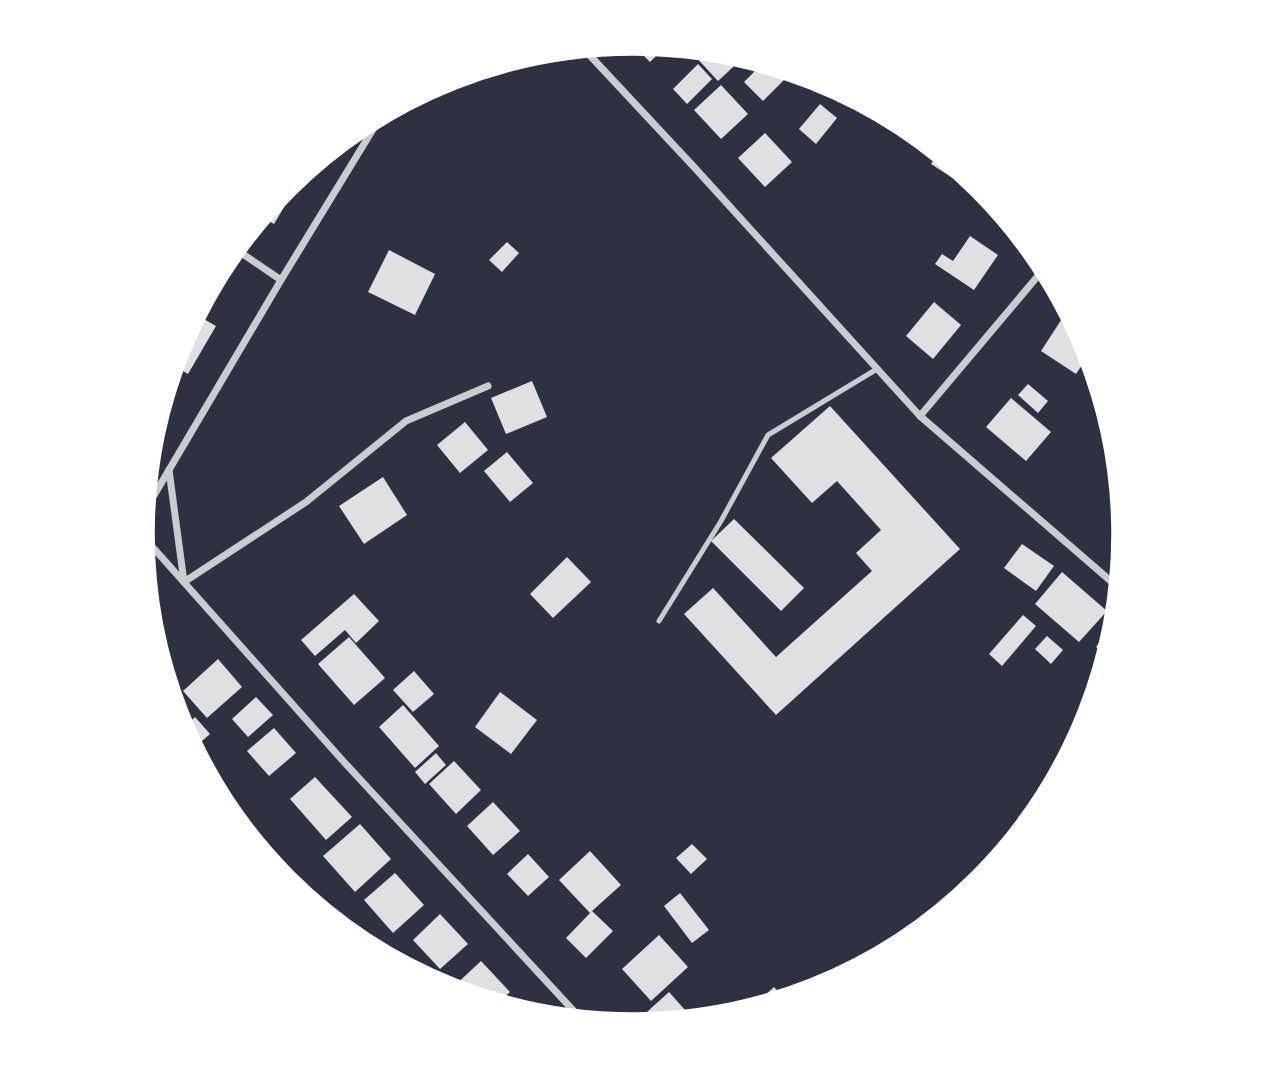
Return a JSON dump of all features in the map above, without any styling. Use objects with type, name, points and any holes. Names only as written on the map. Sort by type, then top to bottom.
[{"type":"street","points":[[590,56],[920,416],[1111,581]]},
{"type":"street","points":[[155,494],[372,132]]},
{"type":"street","points":[[243,254],[281,280]]},
{"type":"street","points":[[920,416],[1037,276]]},
{"type":"street","points":[[184,582],[306,502],[406,421],[488,386]]},
{"type":"street","points":[[169,470],[184,582]]},
{"type":"street","points":[[153,548],[344,762],[573,1010]]},
{"type":"lane","points":[[659,621],[722,521],[768,435],[877,369]]},
{"type":"building","points":[[642,54],[657,55],[650,62]]},
{"type":"building","points":[[697,58],[735,65],[718,81]]},
{"type":"building","points":[[698,64],[712,79],[687,104],[673,89]]},
{"type":"building","points":[[755,71],[785,79],[763,101],[744,82]]},
{"type":"building","points":[[721,85],[748,114],[721,139],[694,110]]},
{"type":"building","points":[[820,104],[837,118],[816,144],[799,129]]},
{"type":"building","points":[[765,133],[792,162],[765,187],[738,158]]},
{"type":"building","points":[[934,160],[958,181],[931,164]]},
{"type":"building","points":[[287,202],[274,224],[269,221]]},
{"type":"building","points":[[970,236],[998,255],[974,290],[935,264],[942,254],[953,261]]},
{"type":"building","points":[[507,242],[519,253],[502,272],[489,260]]},
{"type":"building","points":[[389,250],[435,274],[415,315],[368,292]]},
{"type":"building","points":[[934,302],[961,325],[933,359],[906,336]]},
{"type":"building","points":[[204,319],[216,326],[188,374],[182,371]]},
{"type":"building","points":[[1062,319],[1082,365],[1076,374],[1041,351]]},
{"type":"building","points":[[532,381],[547,417],[506,434],[491,398]]},
{"type":"building","points":[[1028,384],[1048,401],[1038,413],[1018,395]]},
{"type":"building","points":[[1011,398],[1051,432],[1026,461],[986,427]]},
{"type":"building","points":[[830,406],[960,549],[776,715],[684,614],[713,588],[776,657],[872,571],[856,553],[881,530],[837,481],[812,503],[771,458]]},
{"type":"building","points":[[465,422],[488,450],[460,473],[437,445]]},
{"type":"building","points":[[507,452],[533,483],[510,502],[484,471]]},
{"type":"building","points":[[383,477],[407,515],[364,544],[339,506]]},
{"type":"building","points":[[734,519],[804,588],[781,611],[711,541]]},
{"type":"building","points":[[1022,544],[1054,566],[1036,591],[1004,568]]},
{"type":"building","points":[[567,557],[591,582],[553,618],[530,594]]},
{"type":"building","points":[[1062,572],[1107,611],[1079,642],[1035,604]]},
{"type":"building","points":[[354,594],[379,621],[356,643],[345,630],[315,656],[301,640]]},
{"type":"building","points":[[1023,615],[1036,626],[1002,666],[989,654]]},
{"type":"building","points":[[1047,636],[1063,650],[1051,664],[1035,649]]},
{"type":"building","points":[[349,637],[385,678],[354,705],[318,664]]},
{"type":"building","points":[[218,659],[242,687],[207,718],[183,691]]},
{"type":"building","points":[[414,671],[434,694],[413,712],[393,690]]},
{"type":"building","points":[[500,692],[537,720],[511,754],[475,727]]},
{"type":"building","points":[[256,697],[273,715],[248,737],[232,719]]},
{"type":"building","points":[[403,705],[439,746],[415,768],[379,727]]},
{"type":"building","points":[[195,717],[210,734],[201,742],[191,721]]},
{"type":"building","points":[[274,728],[296,753],[269,776],[247,751]]},
{"type":"building","points":[[436,753],[446,765],[425,784],[415,772]]},
{"type":"building","points":[[454,761],[481,790],[456,814],[429,784]]},
{"type":"building","points":[[315,777],[352,817],[326,840],[290,799]]},
{"type":"building","points":[[493,802],[520,831],[493,855],[467,826]]},
{"type":"building","points":[[360,824],[391,859],[355,892],[323,856]]},
{"type":"building","points":[[692,844],[707,859],[691,874],[676,858]]},
{"type":"building","points":[[590,851],[621,885],[592,911],[613,931],[586,958],[566,938],[590,913],[559,880]]},
{"type":"building","points":[[528,854],[549,877],[528,896],[507,874]]},
{"type":"building","points":[[395,873],[424,905],[393,933],[364,900]]},
{"type":"building","points":[[680,893],[709,930],[692,943],[664,906]]},
{"type":"building","points":[[440,914],[468,944],[440,969],[413,940]]},
{"type":"building","points":[[659,935],[688,967],[651,1001],[622,969]]},
{"type":"building","points":[[481,961],[510,992],[506,996],[460,981]]},
{"type":"building","points":[[669,992],[686,1011],[664,1013],[645,1014]]}]
